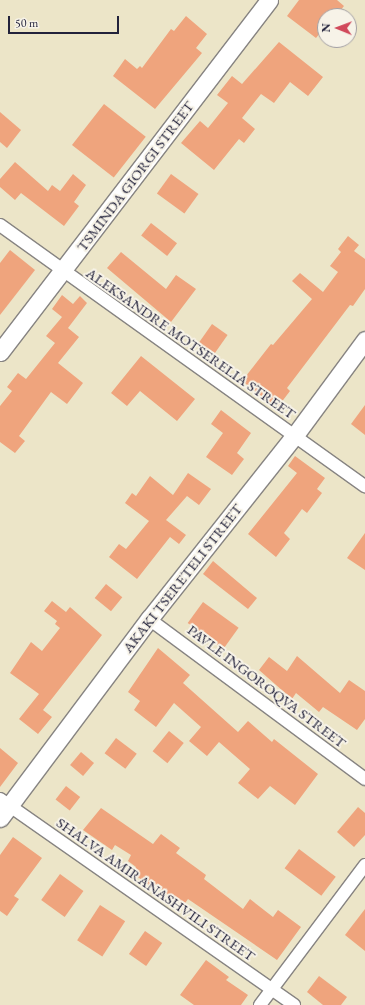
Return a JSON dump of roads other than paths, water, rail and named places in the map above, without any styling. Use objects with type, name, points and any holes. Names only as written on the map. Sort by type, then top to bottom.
[{"type":"main road","name":"TSMINDA GIORGI STREET","points":[[0,352],[270,0]]},
{"type":"main road","name":"AKAKI TSERETELI STREET","points":[[3,808],[149,619],[295,435],[365,340]]},
{"type":"street","name":"ALEKSANDRE MOTSERELIA STREET","points":[[0,225],[62,271],[365,486]]},
{"type":"street","name":"PAVLE INGOROQVA STREET","points":[[149,619],[365,779]]},
{"type":"street","name":"SHALVA AMIRANASHVILI STREET","points":[[3,808],[294,1005]]},
{"type":"street","points":[[260,1005],[365,865]]}]
